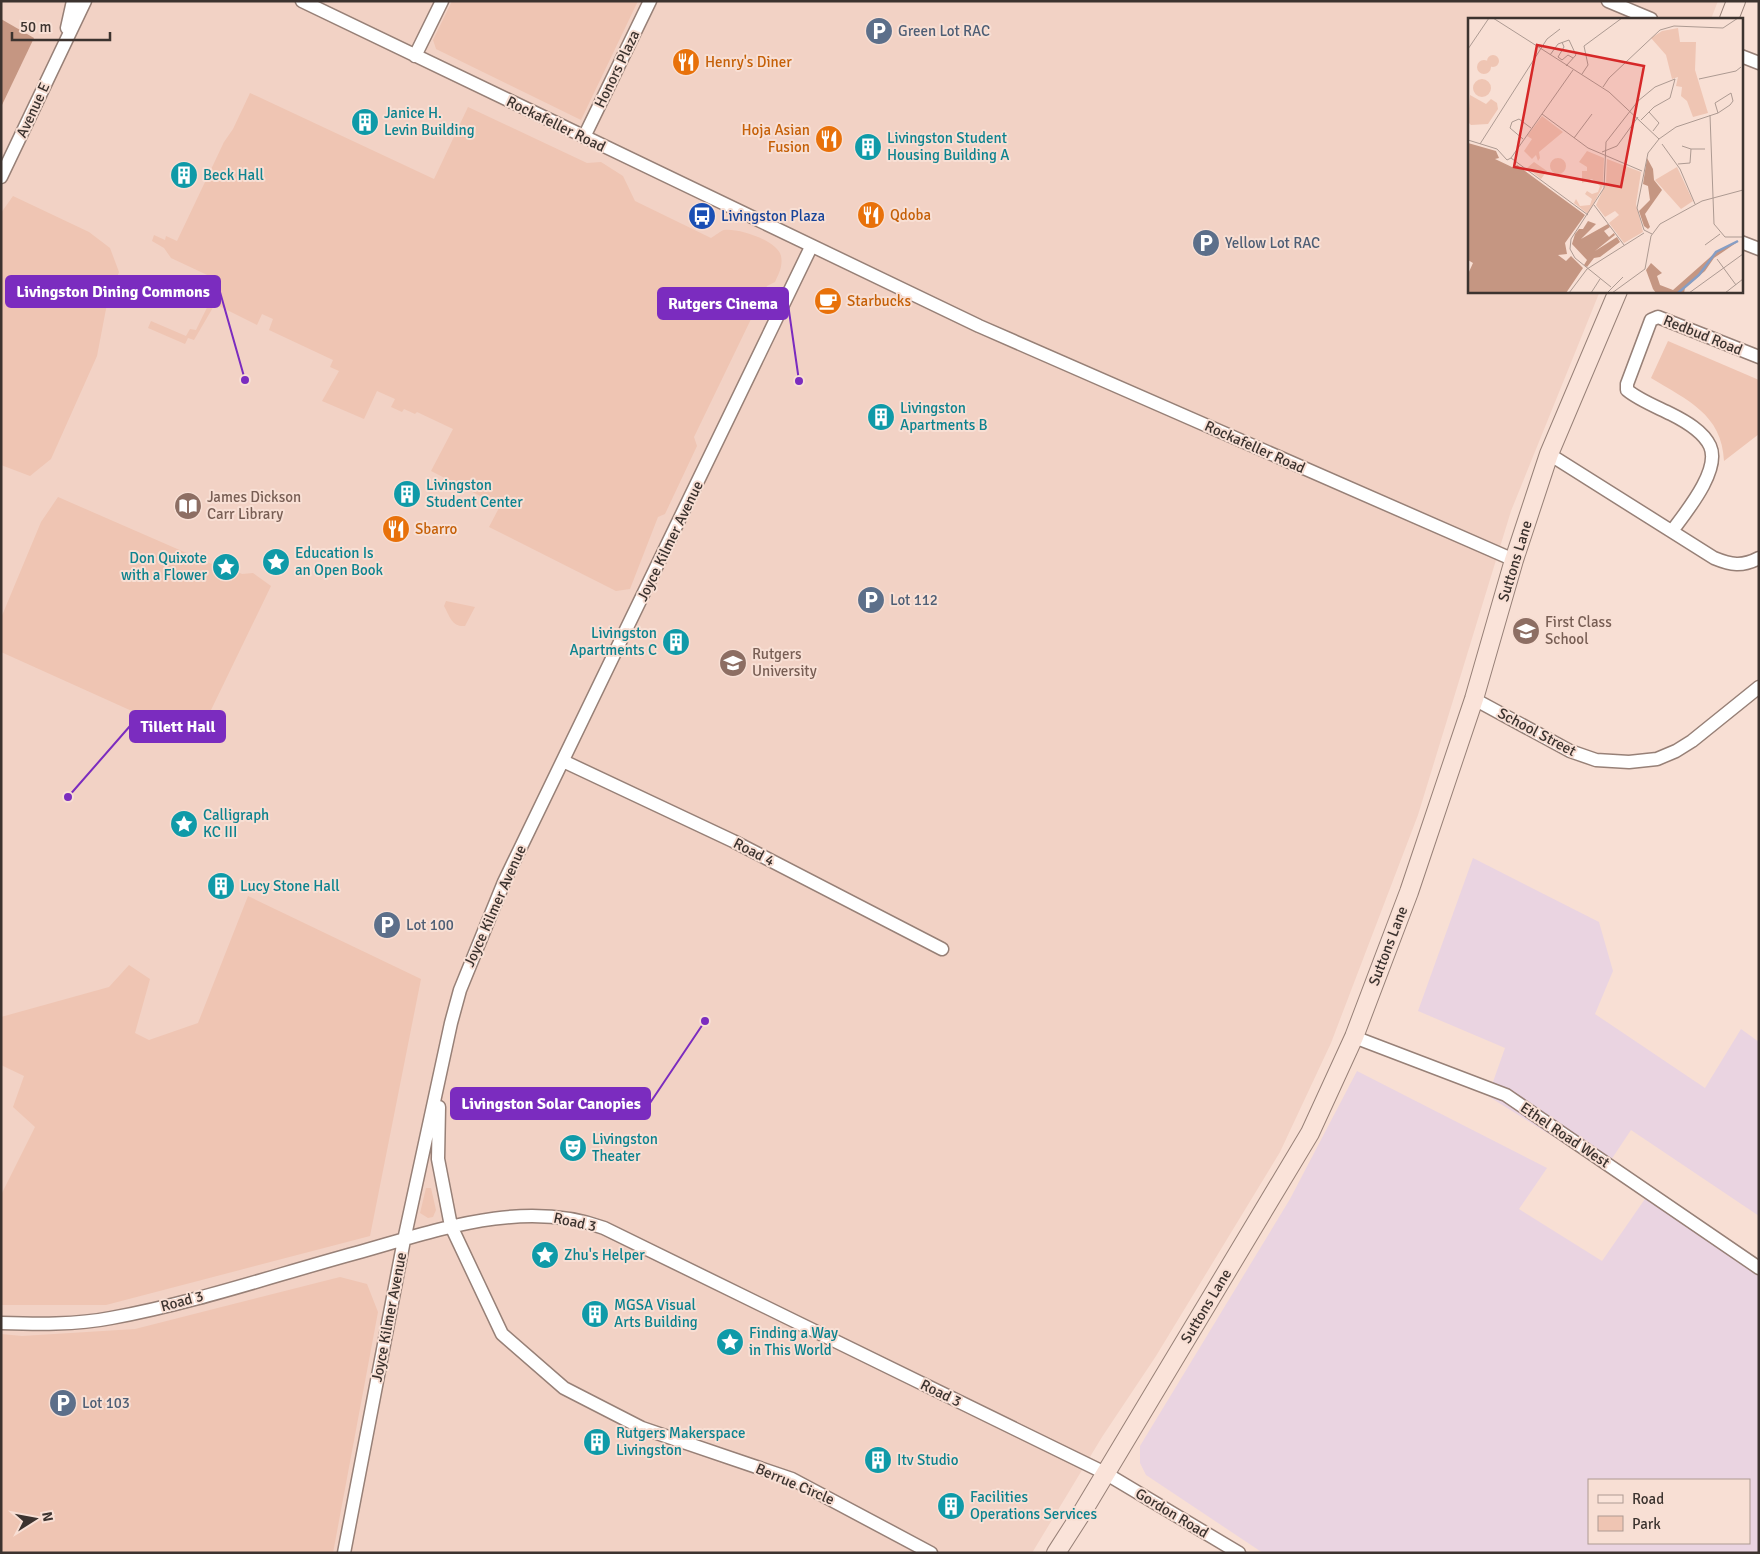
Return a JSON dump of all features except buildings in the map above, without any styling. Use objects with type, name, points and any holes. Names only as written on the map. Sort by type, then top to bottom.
[{"type":"street","name":"Avenue E","points":[[64,43],[73,1]]},
{"type":"street","name":"Avenue E","points":[[1,176],[84,1]]},
{"type":"street","name":"Rockafeller Road","points":[[302,1],[811,247],[996,333],[1514,560]]},
{"type":"street","points":[[415,56],[442,1]]},
{"type":"street","name":"Honors Plaza","points":[[584,137],[650,1]]},
{"type":"street","points":[[1608,1],[1649,18]]},
{"type":"street","points":[[1729,18],[1736,1]]},
{"type":"street","points":[[1742,56],[1759,64]]},
{"type":"street","points":[[1742,242],[1759,249]]},
{"type":"street","name":"Joyce Kilmer Avenue","points":[[344,1553],[404,1240],[458,998],[474,953],[504,882],[811,247]]},
{"type":"street","name":"Suttons Lane","points":[[1056,1553],[1310,1133],[1354,1038],[1409,892],[1474,699],[1514,560],[1549,454],[1618,292]]},
{"type":"street","name":"Redbud Road","points":[[1672,531],[1706,480],[1711,466],[1712,455],[1710,446],[1701,434],[1686,422],[1627,390],[1627,384],[1651,320],[1658,316],[1759,357]]},
{"type":"street","points":[[1549,454],[1714,558],[1736,565],[1747,564],[1759,558]]},
{"type":"street","name":"School Street","points":[[1474,699],[1570,751],[1596,760],[1629,762],[1657,759],[1676,751],[1692,741],[1759,687]]},
{"type":"street","name":"Road 4","points":[[563,761],[733,841],[942,949]]},
{"type":"street","name":"Ethel Road West","points":[[1354,1038],[1506,1095],[1759,1268]]},
{"type":"street","name":"Joyce Kilmer Avenue","points":[[440,1082],[438,1160],[451,1226]]},
{"type":"street","name":"Road 3","points":[[1,1323],[25,1324],[109,1319],[179,1302],[451,1226],[512,1216],[574,1218],[602,1227],[1105,1473]]},
{"type":"street","name":"Berrue Circle","points":[[451,1226],[502,1334],[564,1388],[642,1428],[792,1479],[931,1553]]},
{"type":"street","name":"Gordon Road","points":[[1105,1473],[1239,1553]]},
{"type":"shaded area","name":"Rutgers University","points":[[1,1],[1718,1],[1711,18],[1468,18],[1468,292],[1600,292],[1511,511],[1418,815],[1331,1043],[1280,1152],[1156,1356],[1102,1437],[1032,1553],[1,1553]]},
{"type":"shaded area","points":[[1,19],[34,38],[1,107]]},
{"type":"shaded area","points":[[1473,858],[1599,922],[1613,971],[1595,1014],[1705,1088],[1741,1029],[1759,1042],[1759,1216],[1631,1130],[1605,1169],[1488,1096],[1505,1048],[1418,1011]]},
{"type":"shaded area","points":[[1357,1071],[1547,1168],[1519,1209],[1602,1261],[1647,1196],[1759,1272],[1759,1553],[1263,1553],[1146,1475],[1140,1463],[1140,1446],[1290,1199]]},
{"type":"green space","points":[[452,1],[638,1],[581,120],[436,49],[433,40]]},
{"type":"green space","points":[[250,93],[434,179],[468,107],[587,163],[601,162],[623,176],[635,201],[711,238],[724,230],[739,231],[766,241],[778,250],[781,256],[781,263],[778,276],[775,282],[767,286],[694,437],[697,446],[665,514],[658,517],[630,589],[616,591],[489,527],[500,506],[431,471],[453,429],[417,412],[415,414],[404,409],[402,412],[391,407],[395,399],[377,391],[364,419],[322,401],[339,371],[330,367],[333,360],[269,330],[273,319],[262,314],[257,325],[215,304],[194,340],[188,338],[185,344],[148,328],[151,321],[186,336],[190,329],[196,330],[220,281],[171,258],[164,248],[152,241],[154,235],[165,240],[166,236],[177,241],[224,142],[233,129]]},
{"type":"green space","points":[[13,196],[89,232],[110,248],[119,272],[106,309],[97,356],[51,459],[30,476],[1,465],[1,213]]},
{"type":"green space","points":[[1668,341],[1759,380],[1759,434],[1724,461],[1722,445],[1717,431],[1710,420],[1689,402],[1651,378]]},
{"type":"green space","points":[[58,497],[214,565],[225,566],[242,574],[253,573],[271,586],[196,741],[171,725],[154,721],[1,652],[1,618],[41,522]]},
{"type":"green space","points":[[446,601],[475,607],[465,626],[457,625],[452,621],[444,606]]},
{"type":"green space","points":[[248,896],[421,979],[370,1236],[106,1305],[1,1305],[1,1195],[35,1127],[13,1107],[24,1076],[1,1065],[1,1017],[109,987],[129,965],[150,979],[135,1033],[149,1040],[198,1023]]},
{"type":"green space","points":[[426,1188],[431,1188],[436,1210],[433,1217],[428,1218],[420,1213]]},
{"type":"green space","points":[[340,1277],[367,1284],[378,1312],[333,1553],[1,1553],[1,1334],[22,1336],[135,1329]]},
{"type":"place","name":"Green Lot RAC","points":[[879,31]]},
{"type":"place","name":"Henry's Diner","points":[[686,62]]},
{"type":"place","name":"Janice H. Levin Building","points":[[365,122]]},
{"type":"place","name":"Hoja Asian Fusion","points":[[829,139]]},
{"type":"place","name":"Livingston Student Housing Building A","points":[[868,147]]},
{"type":"place","name":"Beck Hall","points":[[184,175]]},
{"type":"place","name":"Qdoba","points":[[871,215]]},
{"type":"place","name":"Livingston Plaza","points":[[702,216]]},
{"type":"place","name":"Yellow Lot RAC","points":[[1206,243]]},
{"type":"place","name":"Starbucks","points":[[828,301]]},
{"type":"place","name":"Livingston Dining Commons","points":[[245,380]]},
{"type":"place","name":"Rutgers Cinema","points":[[799,381]]},
{"type":"place","name":"Livingston Apartments B","points":[[881,417]]},
{"type":"place","name":"Livingston Student Center","points":[[407,494]]},
{"type":"place","name":"James Dickson Carr Library","points":[[188,506]]},
{"type":"place","name":"Sbarro","points":[[396,529]]},
{"type":"place","name":"Education Is an Open Book","points":[[276,562]]},
{"type":"place","name":"Don Quixote with a Flower","points":[[226,567]]},
{"type":"place","name":"Lot 112","points":[[871,600]]},
{"type":"place","name":"First Class School","points":[[1526,631]]},
{"type":"place","name":"Livingston Apartments C","points":[[676,642]]},
{"type":"place","name":"Rutgers University","points":[[733,663]]},
{"type":"place","name":"Tillett Hall","points":[[68,797]]},
{"type":"place","name":"Calligraph KC III","points":[[184,824]]},
{"type":"place","name":"Lucy Stone Hall","points":[[221,886]]},
{"type":"place","name":"Lot 100","points":[[387,925]]},
{"type":"place","name":"Livingston Solar Canopies","points":[[705,1021]]},
{"type":"place","name":"Livingston Theater","points":[[573,1148]]},
{"type":"place","name":"Zhu's Helper","points":[[545,1255]]},
{"type":"place","name":"MGSA Visual Arts Building","points":[[595,1314]]},
{"type":"place","name":"Finding a Way in This World","points":[[730,1342]]},
{"type":"place","name":"Lot 103","points":[[63,1403]]},
{"type":"place","name":"Rutgers Makerspace Livingston","points":[[597,1442]]},
{"type":"place","name":"Itv Studio","points":[[878,1460]]},
{"type":"place","name":"Facilities Operations Services","points":[[951,1506]]}]
